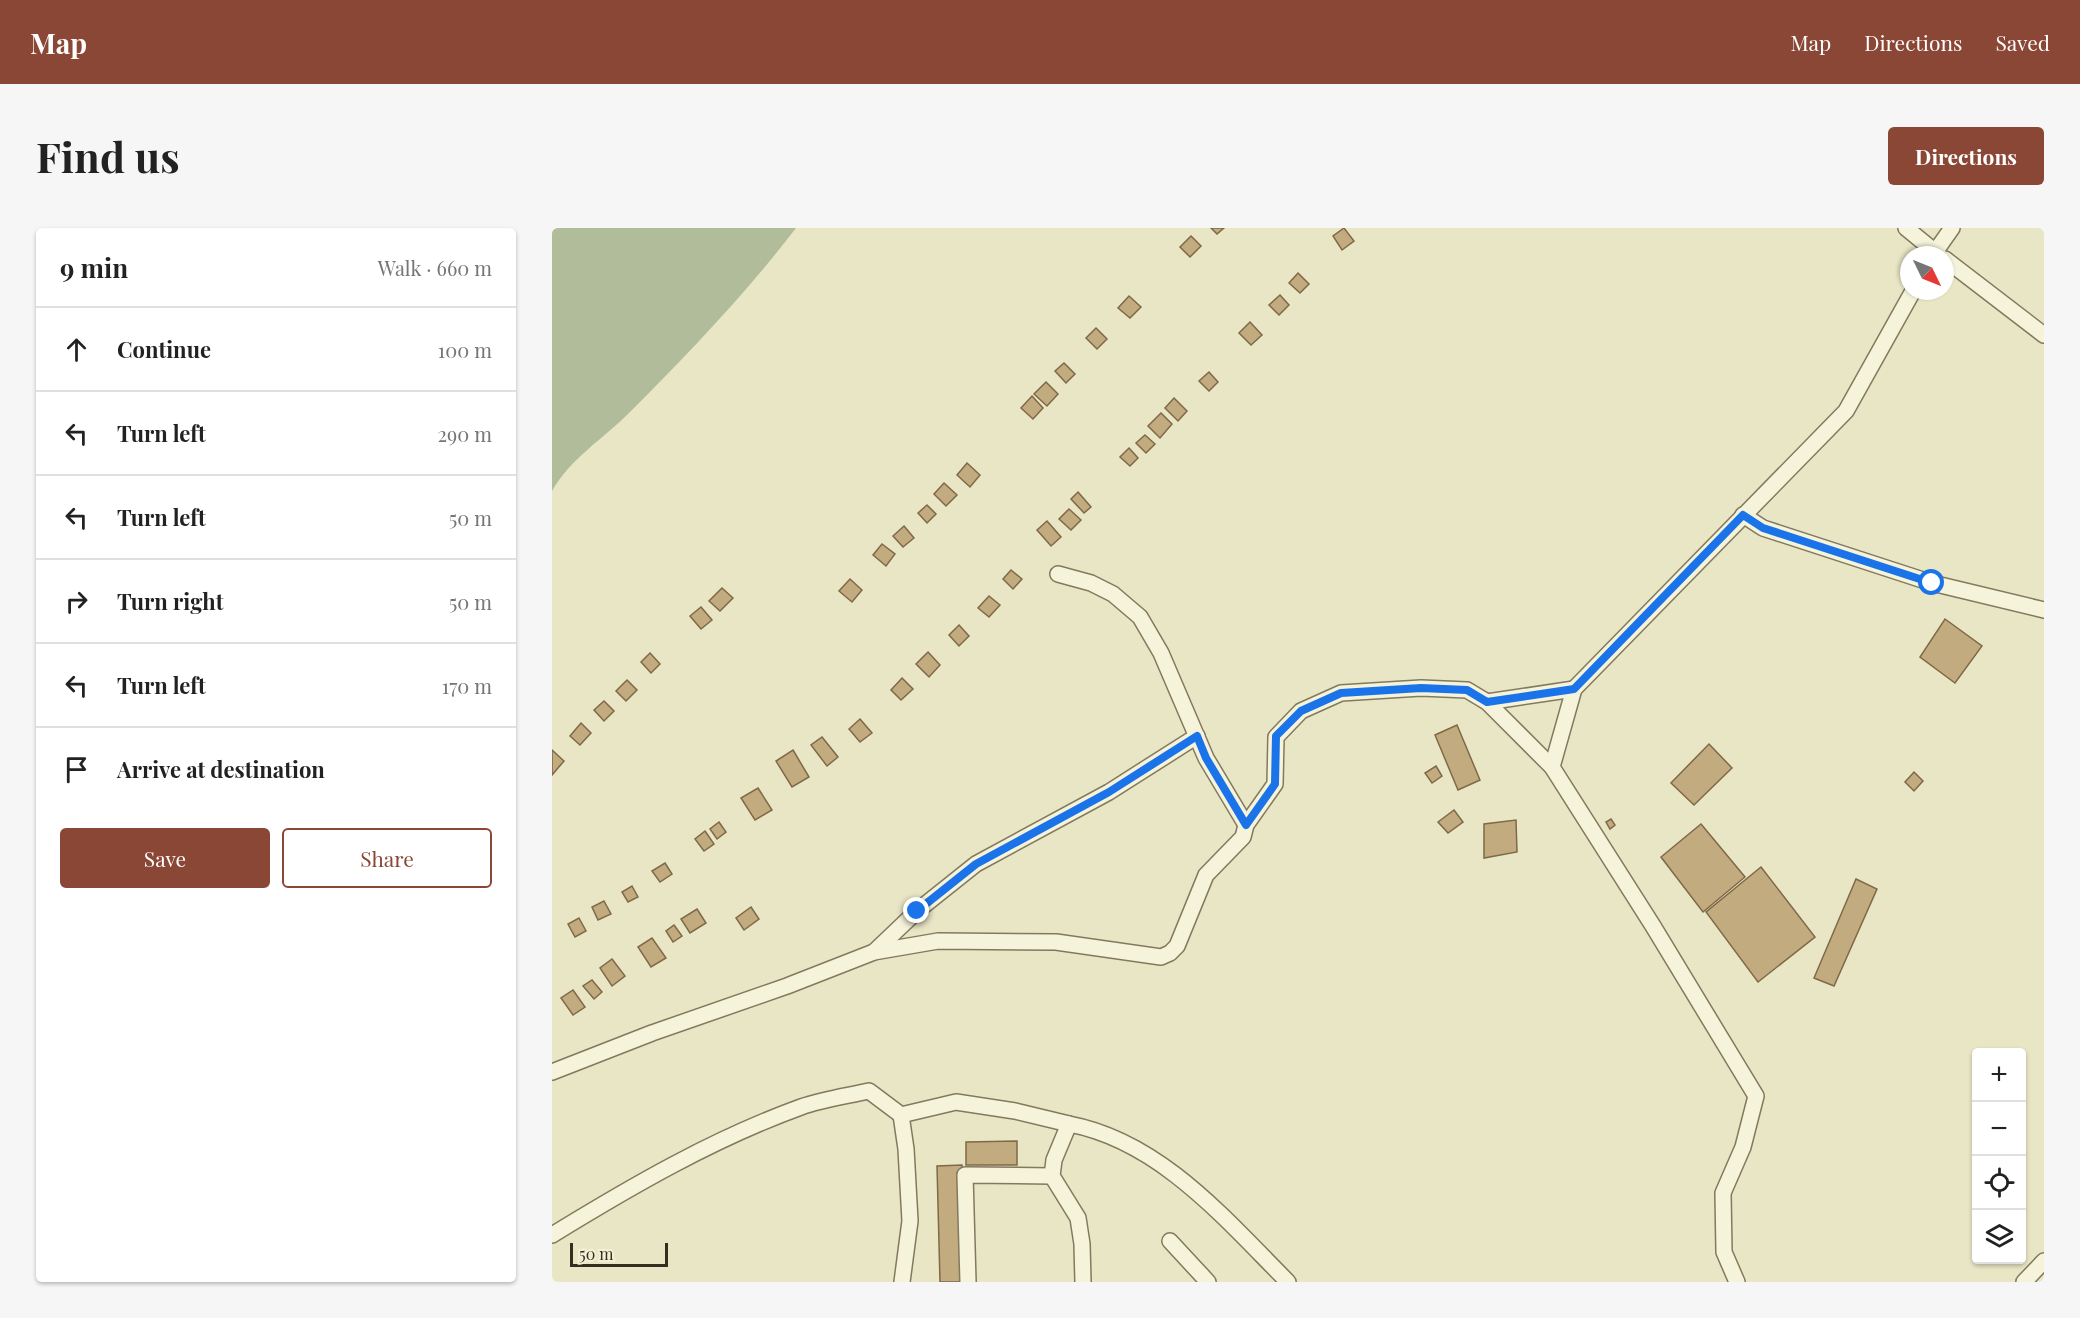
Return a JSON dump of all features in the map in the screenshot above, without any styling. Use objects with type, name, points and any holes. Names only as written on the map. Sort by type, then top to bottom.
[{"type":"street","points":[[1906,228],[1927,246]]},
{"type":"street","points":[[1943,246],[1952,228]]},
{"type":"street","points":[[1954,267],[2044,335]]},
{"type":"street","points":[[1552,767],[1574,689],[1846,411],[1908,300]]},
{"type":"street","points":[[1743,515],[1763,528],[1932,583],[2044,610]]},
{"type":"street","points":[[1058,574],[1091,583],[1113,594],[1140,617],[1161,653],[1206,758],[1246,825]]},
{"type":"street","points":[[552,1072],[874,952],[938,941],[1056,942],[1161,957],[1170,953],[1177,946],[1206,875],[1243,837],[1246,825],[1275,784],[1276,736],[1301,711],[1341,693],[1421,688],[1467,690],[1487,702],[1552,767],[1653,926],[1756,1096],[1743,1147],[1723,1193],[1724,1252],[1737,1282]]},
{"type":"street","points":[[1487,702],[1574,689]]},
{"type":"street","points":[[874,952],[917,911],[976,864],[1109,792],[1197,736]]},
{"type":"street","points":[[552,1235],[623,1191],[712,1143],[803,1106],[868,1091],[901,1115],[906,1149],[910,1221],[902,1282]]},
{"type":"street","points":[[901,1115],[956,1102],[1015,1111],[1088,1128],[1133,1147],[1178,1176],[1288,1282]]},
{"type":"street","points":[[1069,1125],[1054,1160],[1052,1176],[1078,1218],[1082,1244],[1083,1282]]},
{"type":"street","points":[[968,1282],[965,1174],[1052,1176]]},
{"type":"street","points":[[1170,1241],[1208,1282]]},
{"type":"street","points":[[2024,1282],[2044,1261]]},
{"type":"green space","points":[[552,228],[796,228],[716,323],[629,413],[568,469],[552,491]]},
{"type":"building","points":[[1211,228],[1224,228],[1217,234]]},
{"type":"building","points":[[1344,228],[1354,241],[1342,250],[1333,236]]},
{"type":"building","points":[[1191,236],[1201,246],[1190,257],[1180,247]]},
{"type":"building","points":[[1298,273],[1309,284],[1300,293],[1289,283]]},
{"type":"building","points":[[1280,295],[1289,305],[1279,315],[1269,305]]},
{"type":"building","points":[[1129,296],[1141,307],[1130,318],[1118,308]]},
{"type":"building","points":[[1250,322],[1262,335],[1251,345],[1239,333]]},
{"type":"building","points":[[1096,328],[1107,339],[1097,349],[1086,338]]},
{"type":"building","points":[[1064,363],[1075,374],[1066,383],[1055,371]]},
{"type":"building","points":[[1209,372],[1218,382],[1209,391],[1199,381]]},
{"type":"building","points":[[1046,382],[1058,394],[1047,406],[1034,394]]},
{"type":"building","points":[[1032,396],[1043,408],[1033,419],[1021,408]]},
{"type":"building","points":[[1174,398],[1187,411],[1178,421],[1165,408]]},
{"type":"building","points":[[1161,413],[1172,424],[1160,438],[1148,426]]},
{"type":"building","points":[[1145,435],[1155,444],[1146,453],[1136,443]]},
{"type":"building","points":[[1129,448],[1138,458],[1130,466],[1120,457]]},
{"type":"building","points":[[967,463],[980,475],[970,487],[957,475]]},
{"type":"building","points":[[944,483],[957,495],[946,506],[934,494]]},
{"type":"building","points":[[1078,492],[1091,507],[1084,513],[1071,499]]},
{"type":"building","points":[[927,505],[936,514],[927,523],[918,513]]},
{"type":"building","points":[[1069,509],[1081,520],[1071,530],[1059,519]]},
{"type":"building","points":[[1047,521],[1061,537],[1051,546],[1037,530]]},
{"type":"building","points":[[904,526],[914,538],[903,547],[893,536]]},
{"type":"building","points":[[882,544],[895,554],[886,566],[873,555]]},
{"type":"building","points":[[1011,570],[1022,579],[1013,589],[1003,579]]},
{"type":"building","points":[[850,579],[862,590],[852,602],[839,591]]},
{"type":"building","points":[[722,588],[733,598],[720,611],[709,601]]},
{"type":"building","points":[[989,596],[1000,605],[989,617],[978,608]]},
{"type":"building","points":[[701,607],[712,620],[701,629],[690,616]]},
{"type":"building","points":[[1945,619],[1982,646],[1955,683],[1920,657]]},
{"type":"building","points":[[959,625],[969,636],[959,646],[949,635]]},
{"type":"building","points":[[928,652],[940,665],[929,677],[916,664]]},
{"type":"building","points":[[650,653],[660,664],[651,673],[641,662]]},
{"type":"building","points":[[902,678],[913,689],[901,700],[891,690]]},
{"type":"building","points":[[627,680],[637,690],[626,701],[616,691]]},
{"type":"building","points":[[604,701],[614,711],[604,721],[594,710]]},
{"type":"building","points":[[860,719],[872,733],[860,742],[849,729]]},
{"type":"building","points":[[581,723],[591,733],[580,745],[570,736]]},
{"type":"building","points":[[1457,725],[1480,780],[1458,790],[1435,735]]},
{"type":"building","points":[[822,737],[838,757],[827,766],[811,745]]},
{"type":"building","points":[[1709,744],[1732,768],[1694,805],[1671,783]]},
{"type":"building","points":[[552,750],[564,761],[552,775]]},
{"type":"building","points":[[793,750],[809,777],[792,787],[776,761]]},
{"type":"building","points":[[1436,766],[1442,776],[1432,783],[1425,773]]},
{"type":"building","points":[[1914,772],[1923,781],[1914,791],[1905,782]]},
{"type":"building","points":[[758,788],[772,810],[755,820],[741,798]]},
{"type":"building","points":[[1454,810],[1463,822],[1448,833],[1438,822]]},
{"type":"building","points":[[1611,819],[1615,825],[1610,829],[1606,822]]},
{"type":"building","points":[[1516,820],[1517,852],[1484,858],[1484,824]]},
{"type":"building","points":[[719,822],[726,832],[717,839],[710,829]]},
{"type":"building","points":[[1701,824],[1745,877],[1703,912],[1661,857]]},
{"type":"building","points":[[705,831],[714,844],[704,851],[695,839]]},
{"type":"building","points":[[665,863],[672,874],[660,882],[652,871]]},
{"type":"building","points":[[1761,867],[1815,937],[1758,982],[1706,912]]},
{"type":"building","points":[[1856,879],[1877,889],[1834,986],[1814,978]]},
{"type":"building","points":[[632,886],[638,897],[628,902],[622,892]]},
{"type":"building","points":[[604,901],[611,914],[598,920],[592,907]]},
{"type":"building","points":[[751,907],[759,919],[744,930],[736,918]]},
{"type":"building","points":[[697,909],[706,923],[690,933],[681,919]]},
{"type":"building","points":[[579,918],[586,931],[575,937],[568,924]]},
{"type":"building","points":[[674,925],[682,936],[673,942],[666,931]]},
{"type":"building","points":[[652,938],[666,958],[651,967],[638,947]]},
{"type":"building","points":[[612,959],[625,976],[612,986],[600,968]]},
{"type":"building","points":[[592,980],[602,992],[594,999],[583,986]]},
{"type":"building","points":[[573,990],[585,1007],[573,1015],[561,998]]},
{"type":"building","points":[[1017,1141],[1017,1165],[966,1165],[966,1142]]},
{"type":"building","points":[[962,1165],[965,1282],[940,1282],[937,1166]]},
{"type":"route","points":[[917,911],[976,864],[1109,792],[1197,736],[1206,758],[1246,825],[1275,784],[1276,736],[1301,711],[1341,693],[1421,688],[1467,690],[1487,702],[1574,689],[1743,515],[1763,528],[1932,583]]}]
